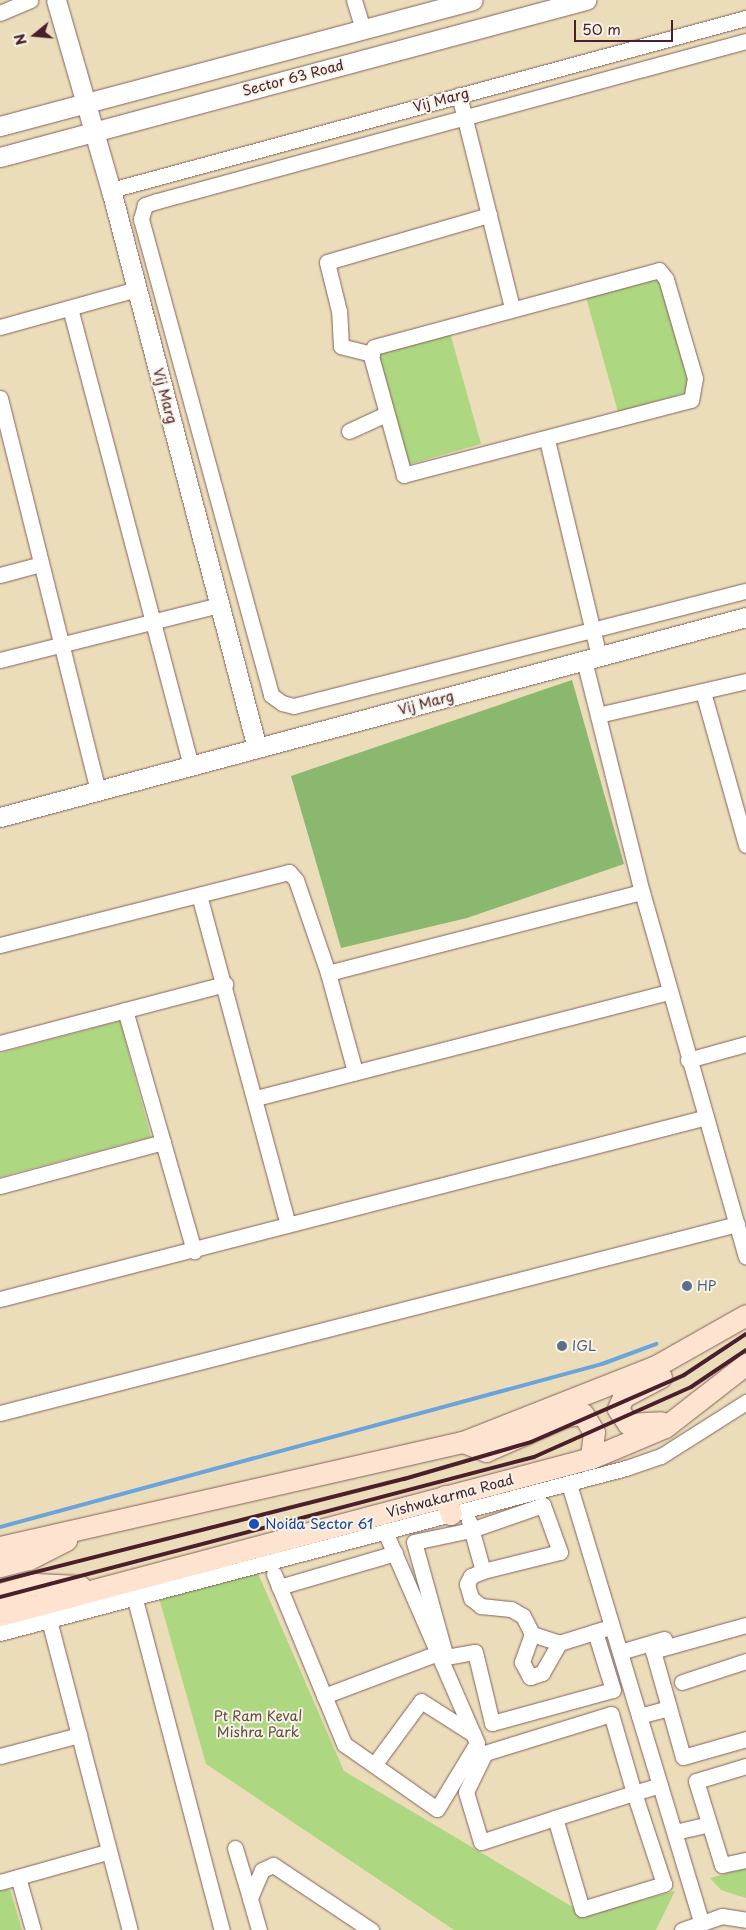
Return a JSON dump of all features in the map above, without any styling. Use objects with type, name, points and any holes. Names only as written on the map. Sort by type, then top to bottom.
[{"type":"main road","points":[[0,1547],[463,1442],[679,1353],[746,1315]]},
{"type":"main road","points":[[669,1424],[628,1424],[618,1409],[623,1397],[674,1370],[679,1353]]},
{"type":"main road","name":"Vishwakarma Road","points":[[102,1586],[132,1588],[455,1507],[591,1458],[669,1424],[746,1364]]},
{"type":"main road","points":[[463,1442],[486,1451],[566,1416],[583,1414],[594,1432],[591,1458]]},
{"type":"main road","points":[[0,1566],[29,1559],[105,1522]]},
{"type":"main road","points":[[0,1594],[34,1584],[102,1586]]},
{"type":"main road","points":[[0,1615],[102,1586]]},
{"type":"street","points":[[0,13],[30,0]]},
{"type":"street","points":[[56,0],[84,105],[111,190]]},
{"type":"street","points":[[354,0],[363,30]]},
{"type":"street","name":"Sector 63 Road","points":[[0,126],[473,0]]},
{"type":"street","name":"Sector 63 Road","points":[[0,157],[586,0]]},
{"type":"street","name":"Vij Marg","points":[[746,18],[111,190],[257,748],[746,617]]},
{"type":"street","points":[[746,41],[157,200],[145,205],[141,219],[271,694],[294,706],[746,591]]},
{"type":"street","points":[[459,95],[512,307]]},
{"type":"street","points":[[372,354],[341,346],[339,311],[327,262],[489,215]]},
{"type":"street","points":[[659,270],[666,279],[695,378],[695,393],[685,404],[408,477],[400,465],[372,354],[379,344],[512,307],[659,270]]},
{"type":"street","points":[[0,327],[137,289]]},
{"type":"street","points":[[70,308],[192,766]]},
{"type":"street","points":[[0,398],[98,791]]},
{"type":"street","points":[[350,431],[386,414]]},
{"type":"street","points":[[547,440],[594,629],[591,659],[598,714],[642,892],[703,1118],[737,1224],[744,1240],[746,1256]]},
{"type":"street","points":[[0,575],[41,564]]},
{"type":"street","points":[[0,660],[154,623],[219,605]]},
{"type":"street","points":[[598,714],[746,681]]},
{"type":"street","points":[[703,692],[739,789],[746,846]]},
{"type":"street","points":[[0,817],[257,748]]},
{"type":"street","points":[[0,944],[289,872],[296,880],[328,973],[355,1072]]},
{"type":"street","points":[[328,973],[642,892]]},
{"type":"street","points":[[199,895],[256,1098],[288,1224]]},
{"type":"street","points":[[0,1043],[225,984]]},
{"type":"street","points":[[256,1098],[669,992]]},
{"type":"street","points":[[125,1010],[194,1251]]},
{"type":"street","points":[[688,1060],[746,1044]]},
{"type":"street","points":[[0,1299],[194,1251],[288,1224],[703,1118]]},
{"type":"street","points":[[0,1186],[163,1142]]},
{"type":"street","points":[[0,1413],[737,1224]]},
{"type":"street","points":[[0,1633],[49,1620],[132,1588],[385,1531],[455,1507],[569,1484],[662,1456],[746,1402]]},
{"type":"street","points":[[569,1484],[701,1920]]},
{"type":"street","points":[[595,1632],[613,1690],[492,1723],[474,1652],[446,1657],[414,1542],[471,1530],[544,1505],[560,1552],[483,1571],[471,1576],[467,1584],[471,1598],[482,1606],[517,1612],[532,1634],[559,1643],[612,1626]]},
{"type":"street","points":[[455,1507],[471,1530],[483,1571]]},
{"type":"street","points":[[385,1531],[395,1553],[477,1743],[437,1809],[344,1744],[276,1581],[395,1553]]},
{"type":"street","points":[[132,1588],[222,1930]]},
{"type":"street","points":[[620,1652],[746,1616]]},
{"type":"street","points":[[49,1620],[107,1852],[130,1930]]},
{"type":"street","points":[[746,1625],[653,1651],[682,1757],[746,1739]]},
{"type":"street","points":[[532,1634],[522,1662],[530,1677],[542,1673],[559,1643]]},
{"type":"street","points":[[324,1696],[438,1653]]},
{"type":"street","points":[[682,1682],[746,1661]]},
{"type":"street","points":[[374,1765],[421,1701],[473,1734]]},
{"type":"street","points":[[639,1716],[669,1708]]},
{"type":"street","points":[[555,1818],[582,1909],[664,1884],[634,1793],[611,1714],[486,1753],[466,1792],[481,1842],[555,1818],[634,1793],[660,1785]]},
{"type":"street","points":[[0,1756],[79,1735]]},
{"type":"street","points":[[746,1766],[696,1781],[722,1866],[746,1860]]},
{"type":"street","points":[[675,1832],[709,1824]]},
{"type":"street","points":[[235,1848],[259,1930]]},
{"type":"street","points":[[0,1882],[107,1852]]},
{"type":"street","points":[[250,1898],[262,1870],[273,1866],[371,1930]]},
{"type":"street","points":[[18,1877],[32,1930]]},
{"type":"street","points":[[682,1930],[701,1920],[722,1916],[746,1920]]},
{"type":"green space","points":[[660,276],[692,391],[618,412],[586,297]]},
{"type":"green space","points":[[449,329],[481,444],[407,465],[375,350]]},
{"type":"green space","points":[[572,680],[624,864],[467,918],[341,948],[291,776]]},
{"type":"green space","points":[[120,1021],[151,1137],[0,1177],[0,1053]]},
{"type":"green space","name":"Pt Ram Keval Mishra Park","points":[[257,1571],[344,1771],[586,1915],[675,1891],[656,1930],[454,1930],[206,1764],[159,1598]]},
{"type":"green space","points":[[746,1868],[746,1898],[721,1890],[710,1878]]},
{"type":"green space","points":[[10,1889],[22,1930],[0,1930],[0,1891]]},
{"type":"waterway","points":[[0,1527],[602,1364],[656,1344]]},
{"type":"railway","points":[[0,1581],[404,1479],[531,1442],[684,1375],[746,1334]]},
{"type":"railway","points":[[0,1597],[534,1457],[691,1387],[746,1350]]},
{"type":"place","name":"HP","points":[[687,1286]]},
{"type":"place","name":"IGL","points":[[562,1346]]},
{"type":"place","name":"Noida Sector 61","points":[[254,1524]]}]
